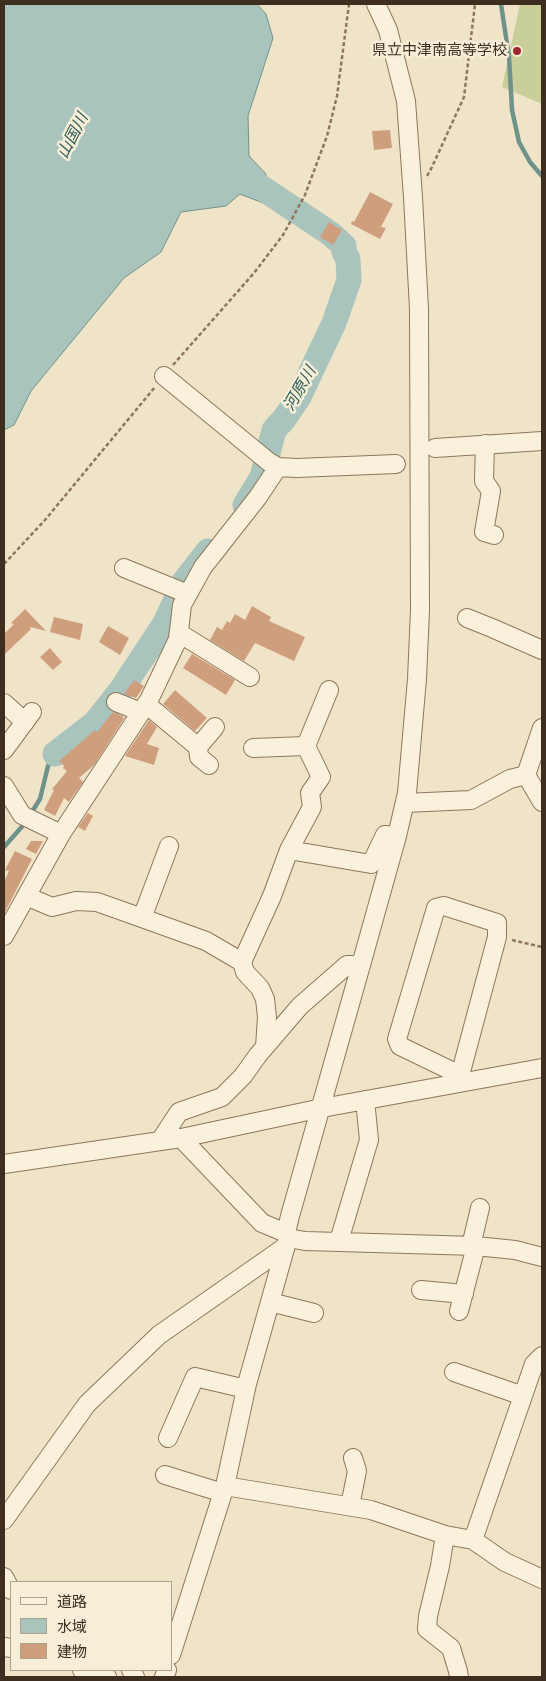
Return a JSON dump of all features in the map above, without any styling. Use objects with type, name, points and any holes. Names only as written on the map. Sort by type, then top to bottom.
[{"type":"street","points":[[172,1652],[224,1489],[246,1389],[397,836],[405,803],[412,748],[420,610],[419,309],[406,101],[388,30],[376,4]]},
{"type":"street","points":[[164,376],[278,468],[396,464]]},
{"type":"street","points":[[435,448],[542,441]]},
{"type":"street","points":[[486,444],[484,481],[491,490],[484,532],[494,535]]},
{"type":"street","points":[[4,936],[61,834],[143,708],[178,638],[182,605],[203,567],[258,497],[278,468]]},
{"type":"street","points":[[124,568],[188,594]]},
{"type":"street","points":[[467,618],[542,650]]},
{"type":"street","points":[[179,633],[250,677]]},
{"type":"street","points":[[265,1047],[267,1017],[265,998],[260,988],[245,972],[242,962],[272,896],[289,850],[312,807],[310,793],[321,777],[306,746],[329,690]]},
{"type":"street","points":[[4,702],[28,717],[4,750]]},
{"type":"street","points":[[116,702],[143,708],[198,747]]},
{"type":"street","points":[[209,765],[199,756],[198,747],[215,727]]},
{"type":"street","points":[[542,728],[526,775],[542,802]]},
{"type":"street","points":[[253,748],[306,746]]},
{"type":"street","points":[[405,803],[470,800],[510,779],[526,775]]},
{"type":"street","points":[[4,786],[22,815],[61,834]]},
{"type":"street","points":[[289,850],[371,864],[385,835],[397,836]]},
{"type":"street","points":[[142,918],[170,846]]},
{"type":"street","points":[[26,896],[52,907],[76,901],[97,902],[206,941],[242,962]]},
{"type":"street","points":[[444,906],[497,923],[497,937],[459,1079],[400,1046],[397,1039],[436,908],[444,906]]},
{"type":"street","points":[[160,1141],[179,1112],[222,1097],[243,1076],[300,1006],[348,965],[362,965]]},
{"type":"street","points":[[4,1164],[181,1138],[459,1079],[542,1068]]},
{"type":"street","points":[[339,1241],[368,1140],[365,1100]]},
{"type":"street","points":[[181,1138],[262,1223],[286,1239],[474,1246],[515,1250],[542,1257]]},
{"type":"street","points":[[421,1290],[461,1302],[474,1246],[480,1208]]},
{"type":"street","points":[[4,1520],[87,1404],[158,1335],[219,1292],[286,1239]]},
{"type":"street","points":[[270,1302],[314,1313]]},
{"type":"street","points":[[473,1540],[534,1364],[542,1356]]},
{"type":"street","points":[[454,1372],[523,1396]]},
{"type":"street","points":[[168,1438],[195,1377],[246,1389]]},
{"type":"street","points":[[350,1506],[357,1471],[353,1458]]},
{"type":"street","points":[[165,1475],[224,1489],[371,1510],[445,1535],[473,1540],[505,1562],[542,1579]]},
{"type":"street","points":[[445,1535],[428,1616],[428,1629],[451,1648],[459,1677]]},
{"type":"street","points":[[4,1577],[10,1588]]},
{"type":"street","points":[[86,1671],[107,1677]]},
{"type":"path","points":[[4,564],[45,520],[164,376],[254,273],[283,235],[305,195],[327,136],[337,96],[349,4]]},
{"type":"path","points":[[413,197],[432,167],[464,97],[475,4]]},
{"type":"path","points":[[497,937],[542,947]]},
{"type":"green space","points":[[520,4],[542,4],[542,104],[502,87]]},
{"type":"water","name":"山国川","points":[[4,4],[257,4],[266,14],[273,38],[248,116],[249,156],[266,174],[263,203],[240,194],[226,206],[181,212],[161,252],[124,278],[31,391],[14,425],[4,430]]},
{"type":"building","points":[[390,130],[392,148],[374,150],[372,131]]},
{"type":"building","points":[[370,192],[393,204],[381,227],[386,228],[380,239],[351,224],[352,221],[354,222]]},
{"type":"building","points":[[329,222],[342,230],[333,245],[320,237]]},
{"type":"building","points":[[252,606],[271,617],[269,621],[305,637],[294,661],[255,643],[244,661],[210,640],[217,627],[222,630],[227,621],[230,623],[235,614],[245,620]]},
{"type":"building","points":[[25,609],[46,631],[30,627],[31,629],[4,655],[4,634],[14,624],[11,623]]},
{"type":"building","points":[[54,617],[83,624],[80,640],[50,632]]},
{"type":"building","points":[[108,626],[129,638],[120,655],[99,642]]},
{"type":"building","points":[[50,648],[62,662],[53,670],[40,657]]},
{"type":"building","points":[[192,654],[235,680],[226,695],[183,668]]},
{"type":"building","points":[[134,680],[144,686],[136,698],[124,694]]},
{"type":"building","points":[[175,690],[207,718],[195,731],[163,704]]},
{"type":"building","points":[[113,712],[123,716],[122,718],[125,717],[94,765],[79,778],[83,782],[69,802],[64,798],[55,816],[44,810],[54,790],[52,789],[67,771],[59,761],[95,730],[97,732]]},
{"type":"building","points":[[149,720],[157,727],[147,744],[159,748],[154,765],[125,756]]},
{"type":"building","points":[[88,813],[93,816],[85,831],[78,827]]},
{"type":"building","points":[[31,841],[43,841],[36,854],[26,849]]},
{"type":"building","points":[[15,851],[32,859],[4,914],[4,882],[9,871],[5,870]]},
{"type":"waterway","points":[[501,4],[509,57],[512,110],[519,142],[530,162],[542,176]]},
{"type":"waterway","name":"河原川","points":[[234,173],[253,182],[331,234],[344,246],[344,252],[348,259],[349,280],[334,323],[299,397],[274,430],[262,477],[245,505]]},
{"type":"waterway","name":"河原川","points":[[55,754],[95,723],[121,690],[164,625],[184,582],[208,551]]},
{"type":"waterway","points":[[30,815],[40,799],[48,766],[55,754]]},
{"type":"waterway","points":[[4,847],[26,822]]},
{"type":"place","name":"県立中津南高等学校","points":[[517,51]]}]
